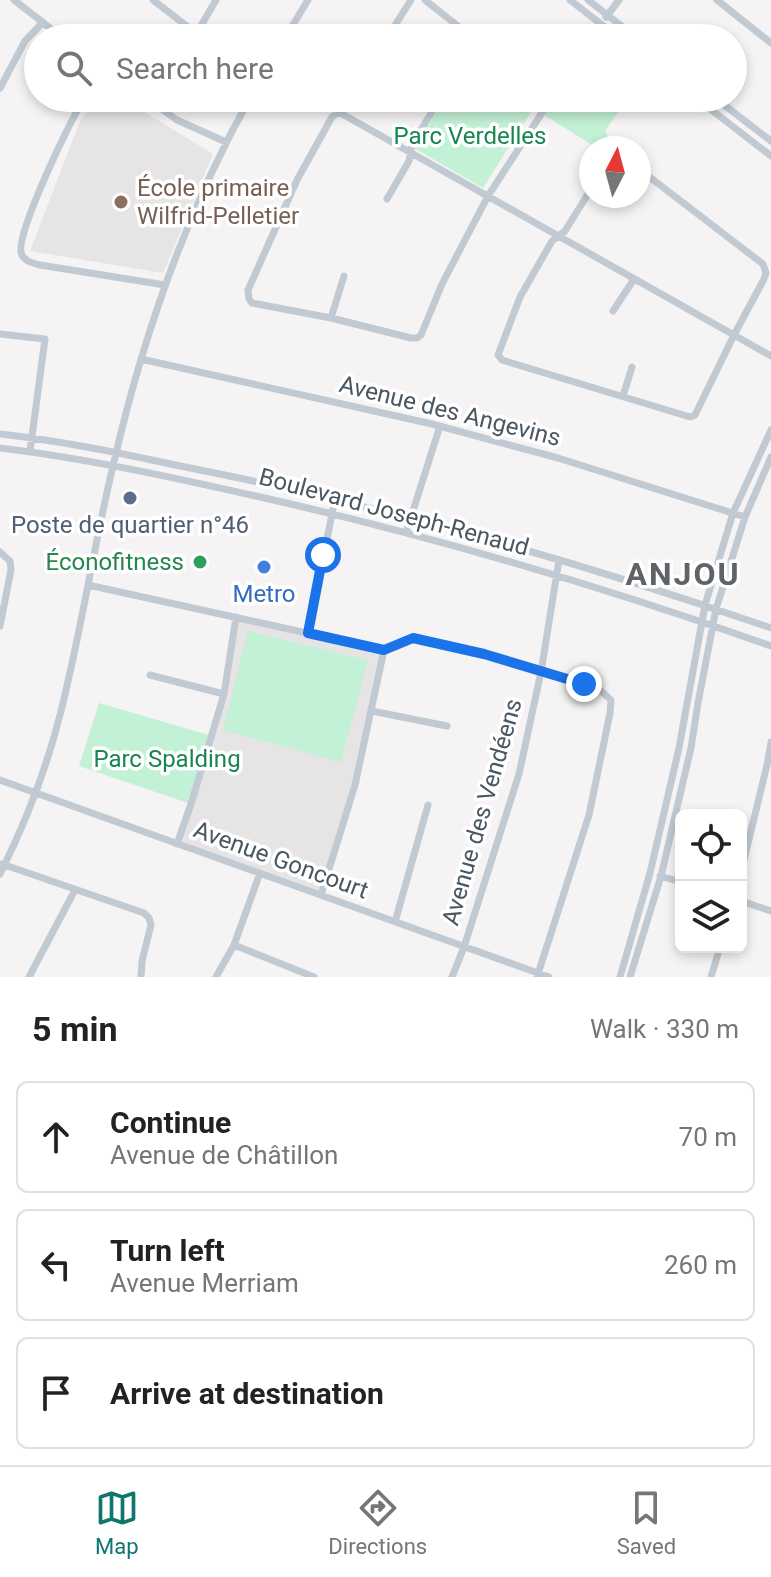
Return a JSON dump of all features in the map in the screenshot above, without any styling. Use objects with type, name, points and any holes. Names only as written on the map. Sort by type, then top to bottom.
[{"type":"street","points":[[14,0],[46,24]]},
{"type":"street","points":[[153,0],[181,24]]},
{"type":"street","points":[[202,24],[216,0]]},
{"type":"street","points":[[293,24],[308,0]]},
{"type":"street","points":[[396,24],[411,0]]},
{"type":"street","points":[[425,0],[455,24]]},
{"type":"street","points":[[570,0],[600,24],[619,0]]},
{"type":"street","points":[[588,0],[619,24]]},
{"type":"street","points":[[717,0],[771,43]]},
{"type":"street","points":[[0,88],[24,43]]},
{"type":"street","points":[[76,112],[27,224],[21,254],[27,261],[40,265],[165,285]]},
{"type":"street","points":[[169,112],[177,120],[226,142]]},
{"type":"street","points":[[0,874],[36,793],[60,716],[113,465],[141,359],[165,285],[226,142],[242,112]]},
{"type":"street","points":[[543,112],[488,196],[417,338],[252,303],[249,299],[248,290],[297,180],[332,117],[339,112],[488,196],[634,279],[771,356]]},
{"type":"street","points":[[387,199],[409,161],[412,145],[432,112]]},
{"type":"street","points":[[714,112],[771,156]]},
{"type":"street","points":[[733,112],[771,141]]},
{"type":"street","points":[[579,208],[565,231],[552,241],[520,297],[498,355],[502,360],[690,417],[695,415],[766,273],[763,264],[651,178]]},
{"type":"street","points":[[331,318],[344,276]]},
{"type":"street","points":[[613,311],[634,279]]},
{"type":"street","points":[[0,334],[45,339],[30,451]]},
{"type":"street","name":"Avenue des Angevins","points":[[141,359],[440,426],[558,458],[745,517]]},
{"type":"street","points":[[623,396],[632,367]]},
{"type":"street","points":[[406,533],[440,426]]},
{"type":"street","points":[[620,977],[650,873],[678,751],[705,605],[733,513],[771,430]]},
{"type":"street","name":"Boulevard Joseph-Renaud","points":[[0,434],[116,452],[335,499],[559,560],[771,628]]},
{"type":"street","name":"Boulevard Joseph-Renaud","points":[[0,448],[113,465],[406,533],[556,576],[771,646]]},
{"type":"street","points":[[630,977],[661,876],[690,753],[716,609],[745,517],[771,457]]},
{"type":"street","points":[[175,478],[178,465]]},
{"type":"street","points":[[251,495],[254,480]]},
{"type":"street","points":[[308,633],[335,499]]},
{"type":"street","points":[[0,552],[10,561],[11,570],[0,626]]},
{"type":"street","name":"Avenue des Vendéens","points":[[452,977],[519,774],[541,672],[559,560]]},
{"type":"street","points":[[88,585],[384,650],[413,638],[484,654],[601,691],[611,700],[610,713],[589,815],[538,975]]},
{"type":"street","points":[[177,844],[224,694],[236,617]]},
{"type":"street","points":[[321,895],[355,785],[384,650]]},
{"type":"street","points":[[150,675],[224,694]]},
{"type":"street","points":[[372,711],[447,726]]},
{"type":"street","points":[[747,847],[771,742]]},
{"type":"street","points":[[678,751],[690,753]]},
{"type":"street","name":"Avenue Goncourt","points":[[0,780],[549,977]]},
{"type":"street","points":[[395,922],[428,805]]},
{"type":"street","points":[[2,864],[144,913],[151,925],[141,977]]},
{"type":"street","points":[[216,977],[234,945],[260,873]]},
{"type":"street","points":[[650,873],[678,881]]},
{"type":"street","points":[[29,977],[75,890]]},
{"type":"street","points":[[747,903],[771,911]]},
{"type":"street","points":[[234,945],[314,977]]},
{"type":"street","points":[[711,977],[718,953]]},
{"type":"shaded area","name":"École primaire Wilfrid-Pelletier","points":[[87,112],[145,112],[213,154],[163,273],[30,251],[80,121]]},
{"type":"shaded area","points":[[236,617],[384,650],[372,711],[321,895],[177,844],[212,736]]},
{"type":"green space","name":"Parc Verdelles","points":[[436,112],[531,112],[483,188],[414,148]]},
{"type":"green space","points":[[546,112],[618,112],[605,131],[608,136],[579,137],[544,115]]},
{"type":"green space","points":[[248,631],[368,660],[341,762],[223,730]]},
{"type":"green space","name":"Parc Spalding","points":[[99,703],[212,736],[191,804],[79,766]]},
{"type":"place","name":"École primaire Wilfrid-Pelletier","points":[[121,202]]},
{"type":"place","name":"Poste de quartier n°46","points":[[130,498]]},
{"type":"place","name":"Éconofitness","points":[[200,562]]},
{"type":"place","name":"Metro","points":[[264,567]]},
{"type":"district","name":"ANJOU","points":[[683,574]]},
{"type":"route","points":[[323,555],[308,633],[384,650],[413,638],[484,654],[584,684]]}]
